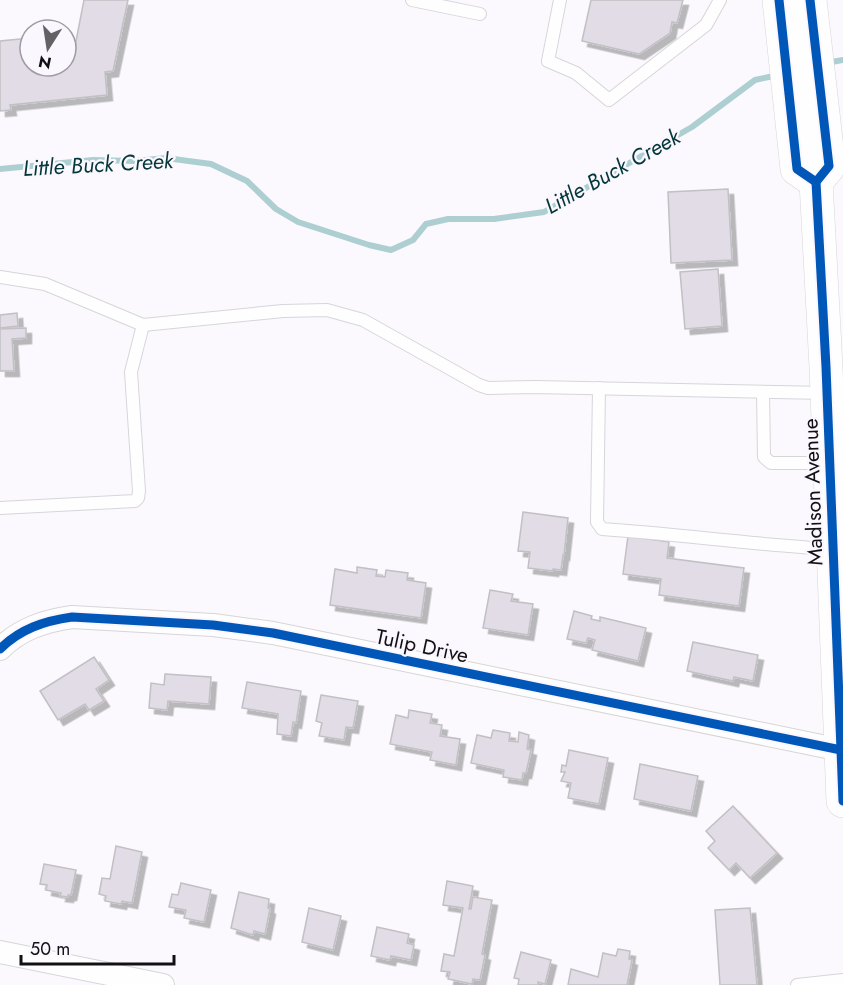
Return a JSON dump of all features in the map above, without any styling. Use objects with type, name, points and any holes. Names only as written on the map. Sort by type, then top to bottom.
[{"type":"main road","name":"Madison Avenue","points":[[795,10],[824,109],[829,166],[816,182],[829,375],[830,464],[843,801]]},
{"type":"main road","name":"Madison Avenue","points":[[795,10],[791,113],[797,169],[816,182]]},
{"type":"street","name":"Tulip Drive","points":[[0,649],[28,628],[54,619],[72,617],[213,625],[284,636],[841,739]]},
{"type":"street","points":[[0,952],[163,985]]},
{"type":"lane","points":[[412,0],[480,14]]},
{"type":"lane","points":[[560,0],[548,61],[576,73],[609,100],[706,26],[720,0]]},
{"type":"lane","points":[[0,277],[45,284],[143,325],[283,311],[327,310],[363,320],[488,388],[763,392],[829,375]]},
{"type":"lane","points":[[0,508],[135,501],[138,498],[131,372],[143,325]]},
{"type":"lane","points":[[599,388],[597,522],[602,529],[833,549]]},
{"type":"lane","points":[[763,392],[764,458],[771,463],[830,464]]},
{"type":"lane","points":[[797,985],[843,980]]},
{"type":"building","points":[[84,0],[128,0],[113,71],[105,72],[107,95],[10,105],[11,110],[0,111],[0,41],[18,39],[18,78],[78,78],[78,31]]},
{"type":"building","points":[[591,0],[683,0],[677,23],[672,22],[670,33],[639,54],[582,41]]},
{"type":"building","points":[[728,189],[732,260],[671,263],[668,192]]},
{"type":"building","points":[[718,269],[722,326],[685,329],[680,272]]},
{"type":"building","points":[[17,313],[18,326],[0,328],[0,315]]},
{"type":"building","points":[[26,328],[26,338],[12,339],[14,371],[0,371],[0,329]]},
{"type":"building","points":[[523,512],[568,518],[561,570],[528,568],[530,552],[518,551]]},
{"type":"building","points":[[628,536],[669,542],[667,558],[744,568],[739,606],[659,595],[661,579],[623,574]]},
{"type":"building","points":[[357,567],[377,570],[376,576],[385,577],[386,570],[408,573],[407,580],[426,583],[421,618],[330,605],[335,569],[357,573]]},
{"type":"building","points":[[490,590],[513,594],[511,601],[533,604],[528,635],[483,628]]},
{"type":"building","points":[[574,611],[592,616],[591,619],[600,621],[600,617],[646,628],[638,661],[592,650],[595,640],[588,638],[586,643],[567,639]]},
{"type":"building","points":[[693,642],[758,655],[753,681],[734,677],[733,681],[687,671]]},
{"type":"building","points":[[94,657],[109,680],[96,689],[104,701],[89,710],[85,704],[58,720],[40,691]]},
{"type":"building","points":[[165,674],[211,677],[209,704],[168,701],[167,710],[149,708],[151,683],[164,685]]},
{"type":"building","points":[[247,682],[301,691],[296,723],[293,722],[291,736],[277,734],[278,714],[242,708]]},
{"type":"building","points":[[321,695],[358,701],[353,728],[346,727],[344,740],[319,736],[322,723],[316,721]]},
{"type":"building","points":[[409,710],[432,714],[430,723],[442,725],[440,736],[460,739],[456,765],[430,760],[432,752],[390,744],[396,715],[408,718]]},
{"type":"building","points":[[493,730],[510,733],[509,741],[518,742],[519,732],[529,735],[527,749],[531,750],[526,773],[523,773],[522,780],[503,777],[504,770],[471,763],[477,735],[491,738]]},
{"type":"building","points":[[569,750],[608,758],[599,804],[568,798],[571,783],[561,781],[565,772],[561,772],[562,765],[566,766]]},
{"type":"building","points":[[640,764],[698,776],[691,811],[634,799]]},
{"type":"building","points":[[733,806],[777,853],[750,878],[736,863],[729,870],[708,848],[715,841],[706,831]]},
{"type":"building","points":[[116,846],[142,852],[132,903],[122,901],[121,904],[105,901],[106,896],[99,894],[102,878],[110,879]]},
{"type":"building","points":[[44,864],[76,870],[71,895],[60,896],[61,893],[46,890],[47,885],[40,884]]},
{"type":"building","points":[[447,881],[473,886],[469,909],[471,909],[473,897],[492,900],[482,954],[485,955],[480,980],[473,979],[472,984],[448,979],[450,972],[441,971],[444,954],[454,956],[463,908],[443,905]]},
{"type":"building","points":[[181,883],[211,890],[204,922],[184,918],[186,910],[169,907],[172,894],[178,895]]},
{"type":"building","points":[[239,892],[269,899],[268,908],[270,909],[265,934],[254,931],[253,935],[231,928]]},
{"type":"building","points":[[309,908],[341,916],[333,950],[302,942]]},
{"type":"building","points":[[750,908],[757,985],[720,985],[715,910]]},
{"type":"building","points":[[377,927],[409,934],[407,943],[414,945],[411,960],[391,956],[390,960],[371,956]]},
{"type":"building","points":[[618,949],[630,951],[629,959],[632,960],[627,985],[568,985],[571,969],[598,977],[603,953],[616,956]]},
{"type":"building","points":[[521,952],[551,960],[545,984],[538,982],[538,985],[518,985],[519,979],[514,978]]},
{"type":"waterway","name":"Little Buck Creek","points":[[826,63],[843,60]]},
{"type":"waterway","name":"Little Buck Creek","points":[[0,169],[93,160],[135,161],[166,158],[211,164],[247,181],[276,209],[298,222],[391,250],[413,240],[426,224],[448,219],[494,219],[544,212],[692,127],[755,80],[778,75]]},
{"type":"cycle path","points":[[779,0],[797,169],[816,182]]},
{"type":"cycle path","points":[[810,0],[829,166],[816,182],[826,367],[843,801]]},
{"type":"cycle path","points":[[0,649],[24,631],[72,617],[213,625],[273,633],[841,750]]}]
